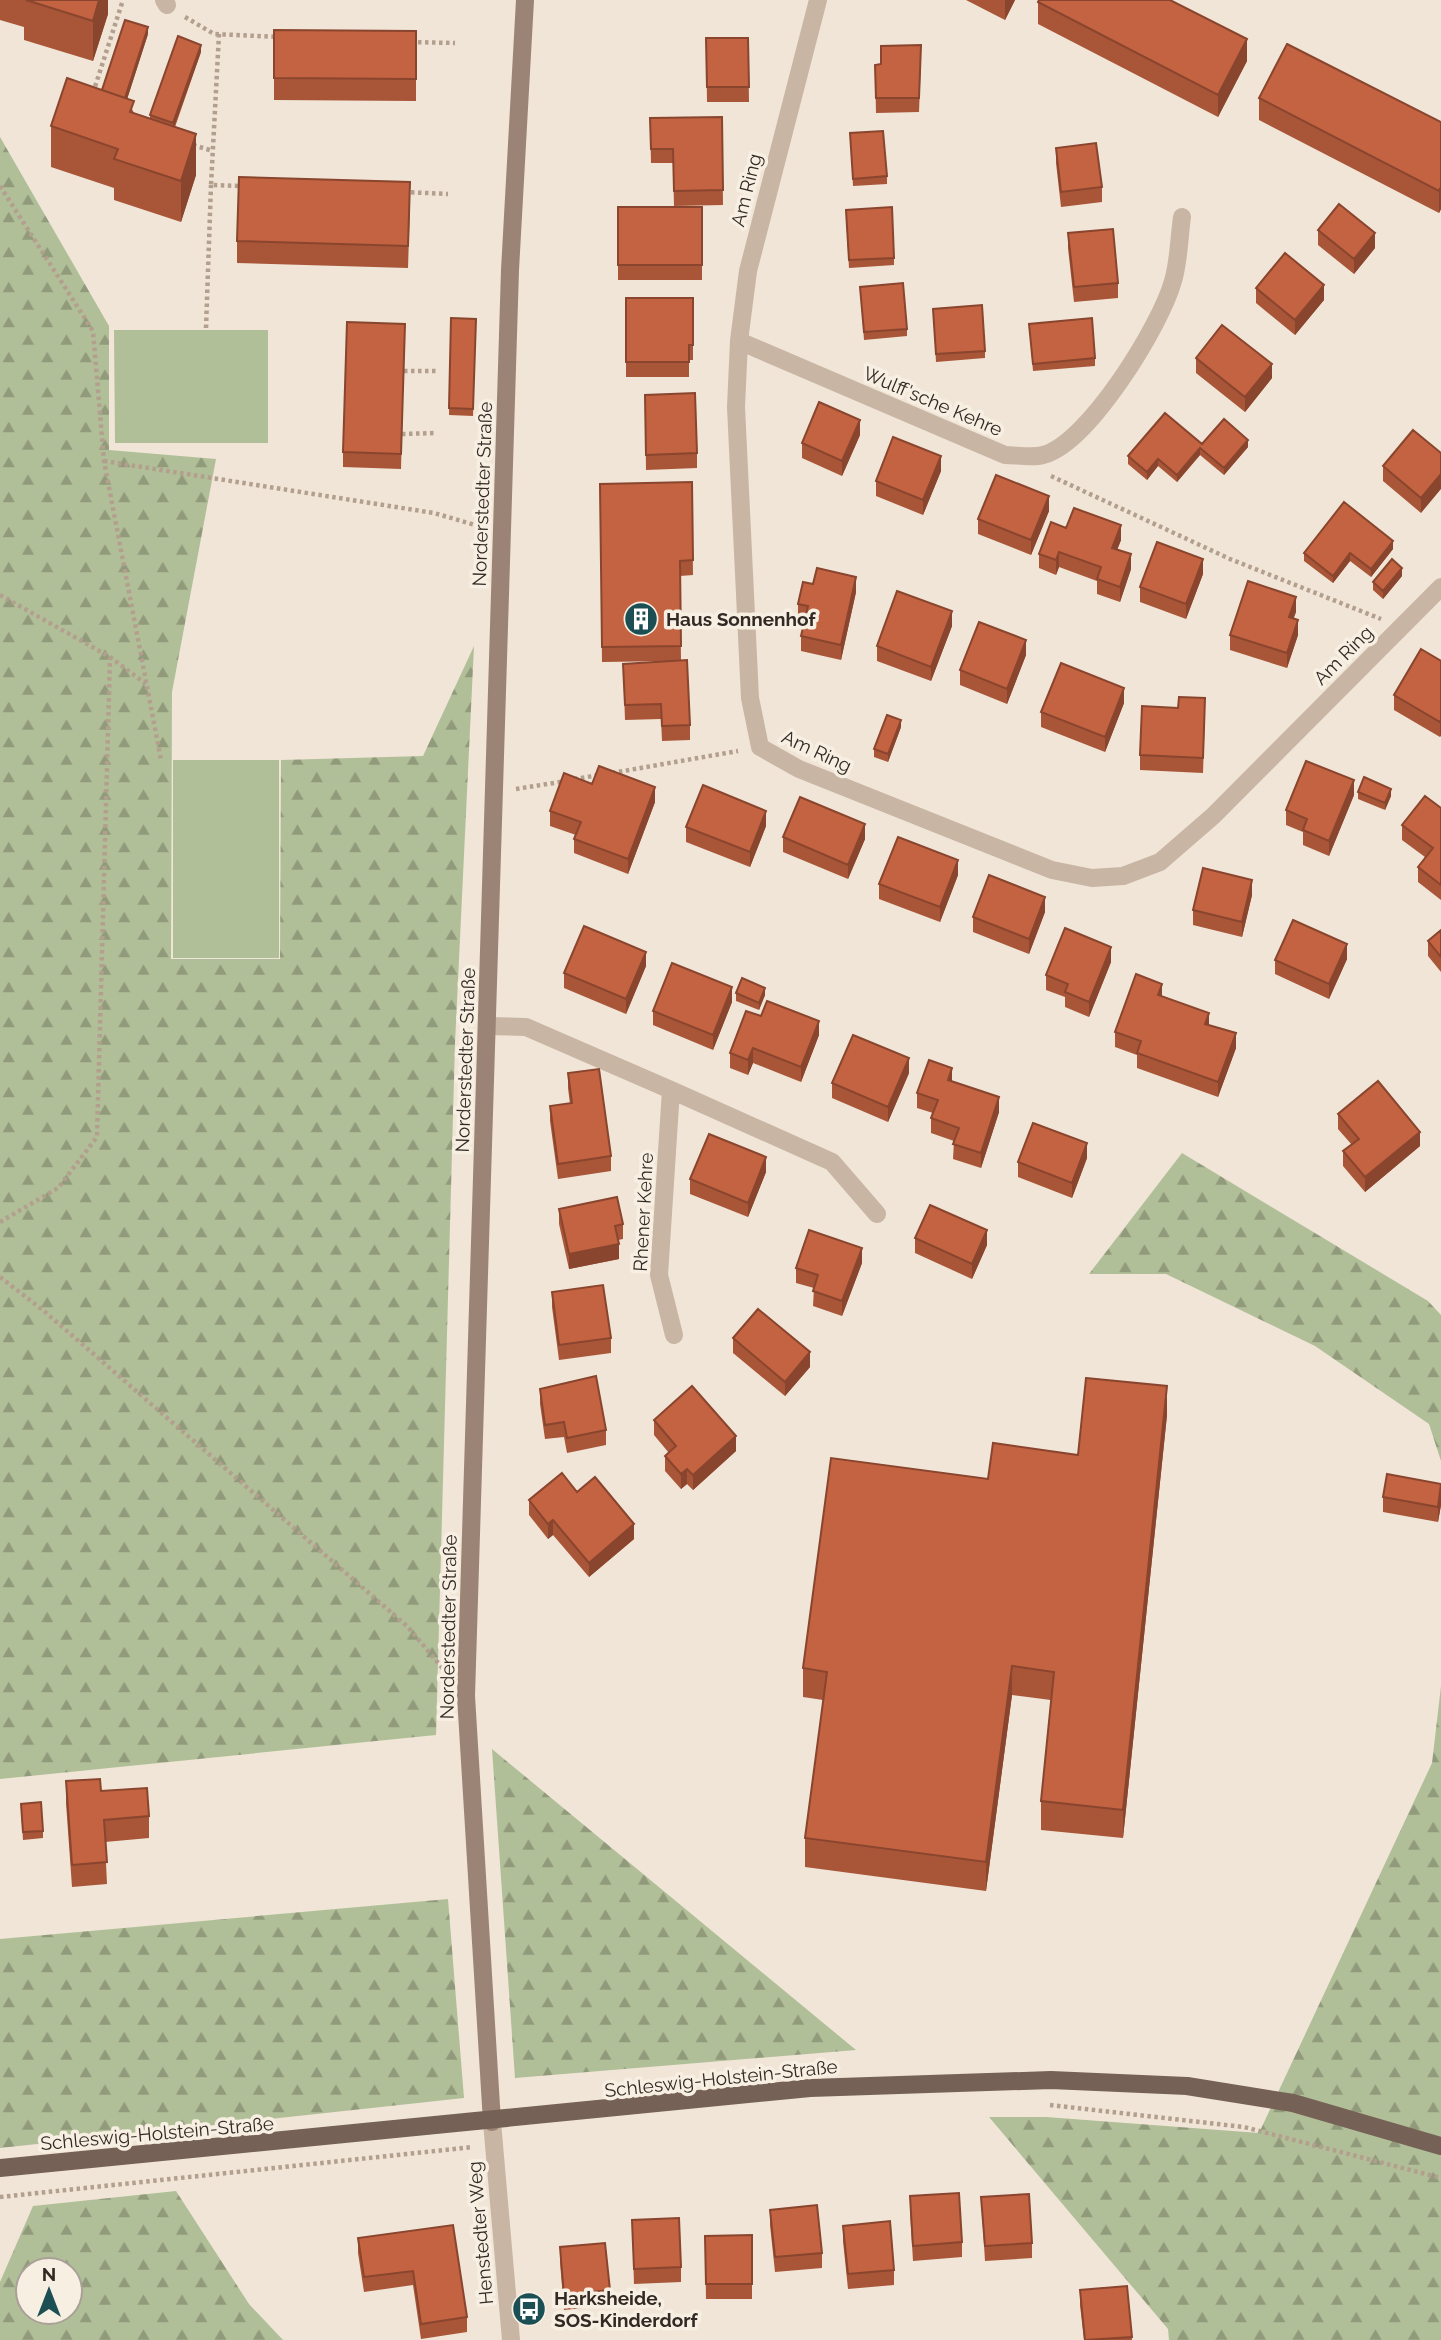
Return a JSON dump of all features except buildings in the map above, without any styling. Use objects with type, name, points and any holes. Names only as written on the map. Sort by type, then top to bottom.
[{"type":"main road","name":"Schleswig-Holstein-Straße","points":[[0,2168],[492,2122],[810,2088],[1051,2080],[1187,2085],[1293,2104],[1441,2147]]},
{"type":"street","name":"Norderstedter Straße","points":[[492,2122],[466,1696],[510,270],[525,0]]},
{"type":"street","name":"Am Ring","points":[[818,0],[765,196],[748,271],[739,341],[736,407],[750,698],[760,747],[799,769],[1052,870],[1092,878],[1123,876],[1160,862],[1213,816],[1441,586]]},
{"type":"street","name":"Wulff'sche Kehre","points":[[739,341],[1005,455],[1042,456],[1066,444],[1095,416],[1135,359],[1173,282],[1182,217]]},
{"type":"street","points":[[487,1026],[526,1027],[832,1162],[877,1214]]},
{"type":"street","name":"Rhener Kehre","points":[[671,1090],[659,1275],[674,1335]]},
{"type":"street","name":"Henstedter Weg","points":[[492,2122],[512,2340]]},
{"type":"path","points":[[91,99],[123,0]]},
{"type":"path","points":[[165,3],[219,34],[289,37]]},
{"type":"path","points":[[206,328],[219,34]]},
{"type":"path","points":[[400,41],[456,43]]},
{"type":"path","points":[[180,141],[213,151]]},
{"type":"path","points":[[211,185],[253,186]]},
{"type":"path","points":[[0,186],[93,331],[104,461],[161,760]]},
{"type":"path","points":[[392,192],[448,194]]},
{"type":"path","points":[[404,371],[437,371]]},
{"type":"path","points":[[402,434],[436,433]]},
{"type":"path","points":[[104,461],[435,513],[502,533]]},
{"type":"path","points":[[1042,472],[1230,559],[1401,627]]},
{"type":"path","points":[[0,595],[110,657],[147,685]]},
{"type":"path","points":[[0,1222],[58,1188],[97,1137],[110,657]]},
{"type":"path","points":[[494,793],[760,747]]},
{"type":"path","points":[[0,1277],[44,1311],[408,1627],[466,1696]]},
{"type":"path","points":[[1036,2106],[1244,2127],[1441,2178]]},
{"type":"path","points":[[0,2197],[494,2145]]},
{"type":"green space","points":[[0,137],[109,326],[109,450],[216,459],[172,692],[171,959],[280,959],[281,760],[423,756],[474,646],[455,1043],[436,1735],[0,1779]]},
{"type":"green space","points":[[114,330],[268,330],[268,443],[115,443]]},
{"type":"green space","points":[[173,760],[279,760],[279,958],[173,958]]},
{"type":"green space","points":[[1182,1153],[1428,1301],[1441,1315],[1441,1461],[1429,1424],[1315,1346],[1166,1274],[1089,1274]]},
{"type":"green space","points":[[1441,1686],[1441,2340],[1169,2340],[1168,2329],[989,2117],[1046,2117],[1259,2133],[1432,1763]]},
{"type":"green space","points":[[492,1749],[856,2050],[515,2078]]},
{"type":"green space","points":[[448,1899],[464,2098],[0,2148],[0,1939]]},
{"type":"green space","points":[[176,2191],[249,2304],[283,2340],[0,2340],[0,2282],[33,2206]]},
{"type":"place","name":"Haus Sonnenhof","points":[[641,619]]},
{"type":"place","name":"Harksheide, SOS-Kinderdorf","points":[[529,2309]]}]
